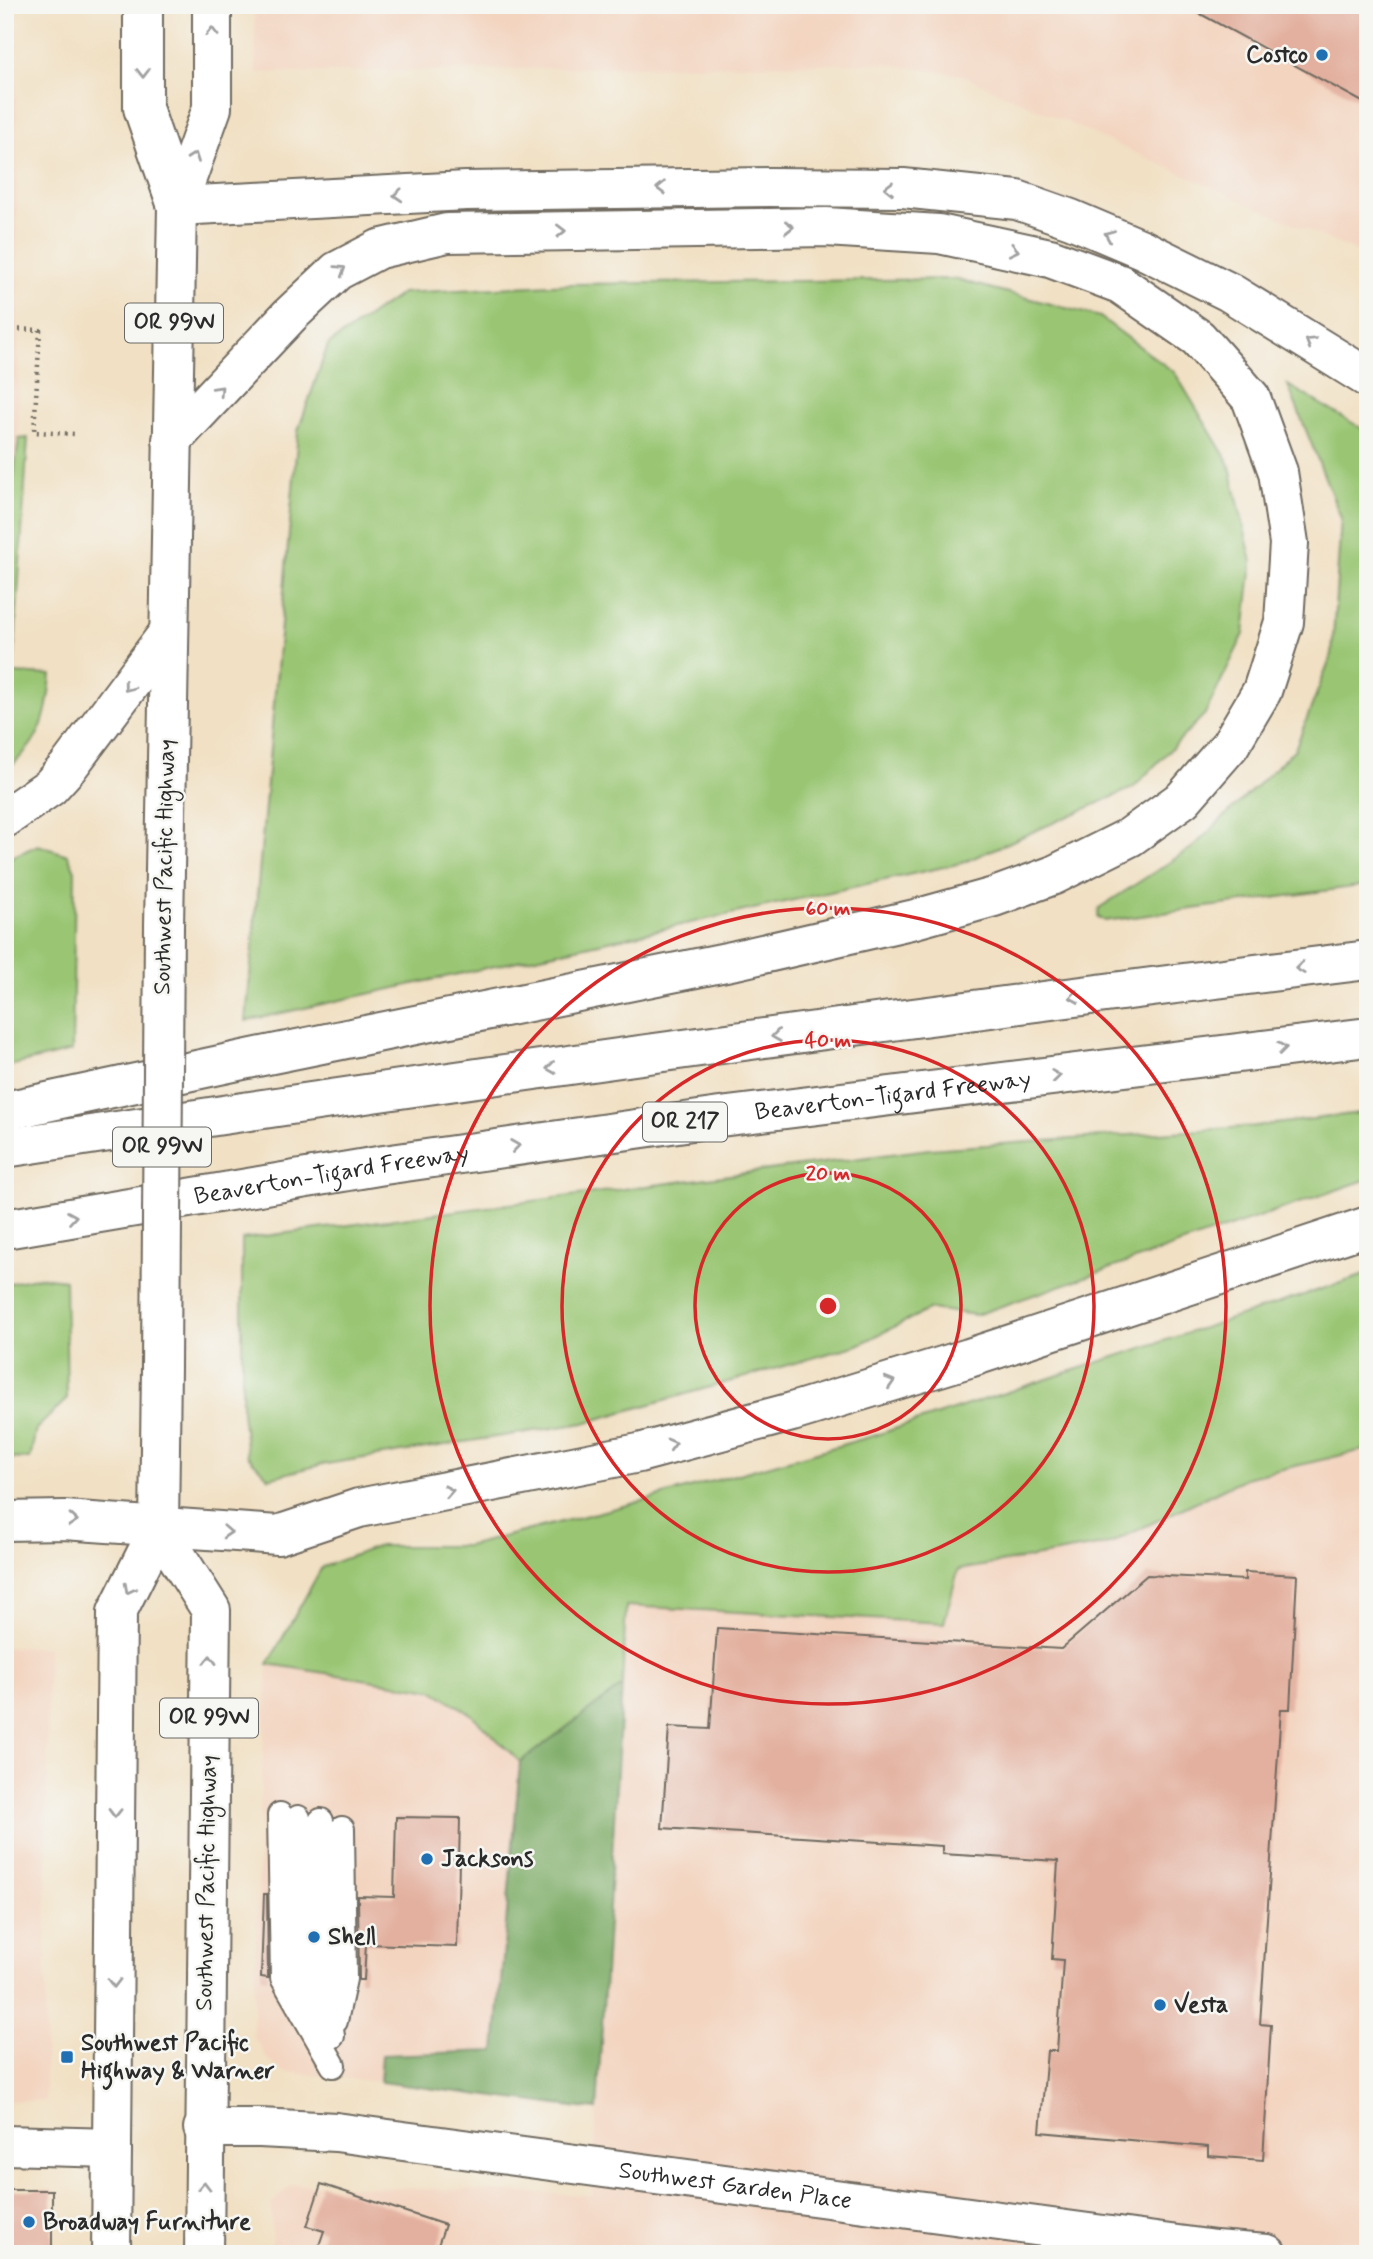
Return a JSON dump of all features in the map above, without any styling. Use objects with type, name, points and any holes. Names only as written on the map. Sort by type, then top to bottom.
[{"type":"main road","name":"Southwest Pacific Highway","points":[[144,5],[144,108],[177,206]]},
{"type":"main road","name":"Southwest Pacific Highway","points":[[111,2254],[117,1612],[159,1528],[164,926],[177,206],[212,108],[212,5]]},
{"type":"main road","points":[[177,206],[466,191],[769,187],[904,188],[1017,200],[1130,244],[1217,286],[1368,378]]},
{"type":"main road","points":[[5,1111],[749,957],[915,919],[994,897],[1054,875],[1130,837],[1183,799],[1230,745],[1262,691],[1284,622],[1289,543],[1278,472],[1251,398],[1198,338],[1121,284],[1050,258],[939,234],[826,227],[447,233],[379,249],[337,271],[290,315],[172,440]]},
{"type":"main road","points":[[5,818],[50,787],[68,767],[169,632]]},
{"type":"main road","points":[[5,1149],[264,1108],[688,1048],[1368,960]]},
{"type":"main road","name":"Beaverton-Tigard Freeway","points":[[5,1229],[384,1165],[652,1126],[1368,1037]]},
{"type":"main road","points":[[5,1521],[64,1520],[278,1535],[359,1508],[639,1453],[792,1412],[956,1362],[1368,1226]]},
{"type":"main road","name":"Southwest Pacific Highway","points":[[159,1528],[211,1610],[204,2254]]},
{"type":"main road","name":"Southwest Garden Place","points":[[204,2129],[260,2128],[336,2132],[1123,2238],[1267,2254]]},
{"type":"main road","points":[[5,2145],[112,2148]]},
{"type":"lane","points":[[310,1821],[344,1979],[332,2036],[302,1978],[310,1821]]},
{"type":"lane","points":[[310,1821],[284,1978],[333,2065]]},
{"type":"path","points":[[5,329],[40,330],[34,432],[76,434]]},
{"type":"shaded area","points":[[254,5],[1368,5],[1368,257],[961,75],[882,63],[256,73]]},
{"type":"shaded area","points":[[5,33],[16,71],[19,439],[5,534]]},
{"type":"shaded area","points":[[1368,1352],[1368,2254],[271,2254],[272,2203],[292,2184],[592,2195],[626,1606]]},
{"type":"shaded area","points":[[5,1647],[48,1647],[45,2101],[5,2101]]},
{"type":"shaded area","points":[[268,1664],[432,1690],[471,1714],[520,1762],[495,2051],[382,2055],[380,2082],[284,2072],[267,2058],[253,2036]]},
{"type":"green space","points":[[955,279],[1100,317],[1175,373],[1229,463],[1252,562],[1244,634],[1205,714],[1133,788],[962,863],[246,1021],[298,431],[328,345],[402,293],[571,284]]},
{"type":"green space","points":[[1288,385],[1368,432],[1368,885],[1105,921],[1098,917],[1099,908],[1193,847],[1295,749],[1332,654],[1341,518]]},
{"type":"green space","points":[[28,438],[13,673],[51,675],[40,729],[27,750],[5,772],[5,534],[19,439]]},
{"type":"green space","points":[[38,845],[68,855],[75,871],[72,1051],[5,1067],[5,860]]},
{"type":"green space","points":[[1368,1112],[1368,1179],[976,1315],[930,1309],[858,1345],[584,1423],[320,1465],[269,1478],[247,1455],[242,1412],[242,1239],[929,1149],[1259,1126]]},
{"type":"green space","points":[[1368,1274],[1368,1449],[1245,1478],[1109,1544],[958,1570],[944,1623],[626,1606],[622,1686],[520,1762],[471,1714],[432,1690],[268,1664],[322,1567],[379,1546],[467,1546],[639,1502],[873,1436]]},
{"type":"green space","points":[[40,1277],[65,1280],[67,1399],[36,1429],[30,1459],[5,1458],[5,1284]]},
{"type":"green space","points":[[622,1686],[597,2110],[380,2082],[382,2055],[495,2051],[520,1762]]},
{"type":"building","name":"Costco","points":[[1184,5],[1368,5],[1368,105]]},
{"type":"building","points":[[1245,1572],[1297,1575],[1290,1709],[1281,1709],[1260,2024],[1271,2025],[1263,2160],[1208,2156],[1208,2147],[1040,2132],[1047,2051],[1057,2051],[1063,1960],[1052,1959],[1058,1861],[942,1854],[942,1846],[662,1828],[669,1727],[710,1729],[717,1628],[1061,1649],[1147,1575],[1245,1580]]},
{"type":"building","name":"Jacksons","points":[[396,1817],[460,1818],[457,1947],[366,1944],[364,1980],[359,1980],[358,1896],[394,1897]]},
{"type":"building","points":[[264,1894],[267,1894],[268,1978],[261,1977]]},
{"type":"building","points":[[321,2184],[445,2225],[435,2254],[316,2254],[324,2231],[307,2226]]},
{"type":"building","name":"Broadway Furniture","points":[[5,2190],[52,2190],[52,2254],[5,2254]]},
{"type":"place","name":"Costco","points":[[1322,55]]},
{"type":"place","name":"Jacksons","points":[[427,1859]]},
{"type":"place","name":"Shell","points":[[314,1937]]},
{"type":"place","name":"Vesta","points":[[1160,2005]]},
{"type":"place","name":"Southwest Pacific Highway & Warner","points":[[67,2057]]},
{"type":"place","name":"Broadway Furniture","points":[[29,2222]]}]
